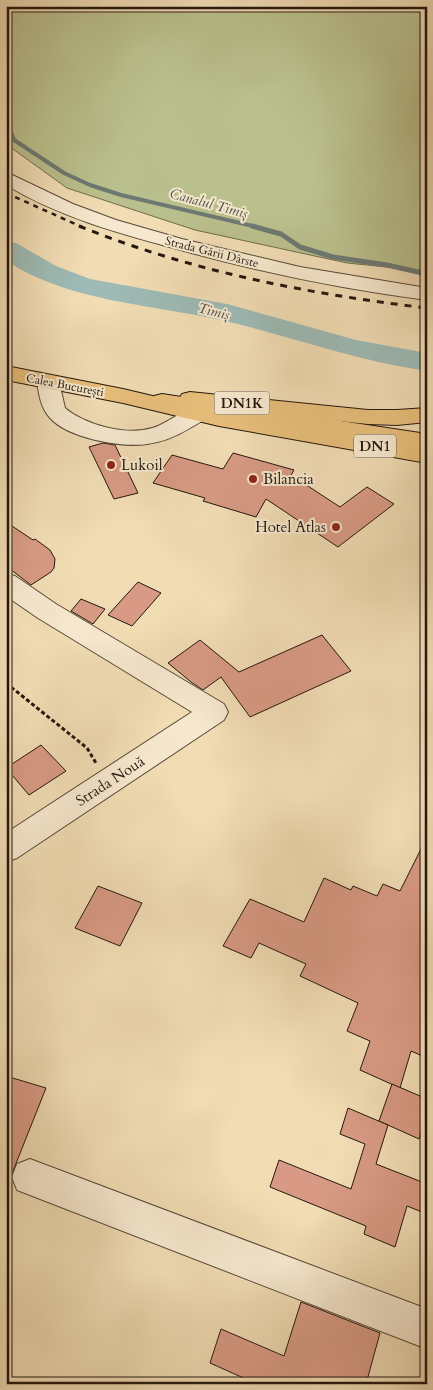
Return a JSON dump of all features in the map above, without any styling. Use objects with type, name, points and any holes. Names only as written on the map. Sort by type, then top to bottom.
[{"type":"main road","name":"Calea București","points":[[6,373],[123,396],[427,441]]},
{"type":"main road","name":"Calea București","points":[[123,396],[219,419],[427,455]]},
{"type":"main road","name":"DN1K","points":[[123,396],[228,401],[360,417],[397,418],[427,415]]},
{"type":"street","name":"Strada Gării Dârste","points":[[6,177],[62,206],[127,230],[224,257],[324,279],[427,294]]},
{"type":"street","points":[[48,382],[50,395],[57,412],[72,424],[102,433],[141,438],[158,435],[197,414]]},
{"type":"street","name":"Strada Nouă","points":[[6,583],[64,621],[214,712],[6,849]]},
{"type":"street","points":[[30,1177],[427,1328]]},
{"type":"path","points":[[6,683],[87,748],[109,782]]},
{"type":"path","points":[[422,1384],[427,1358]]},
{"type":"green space","points":[[6,6],[427,6],[427,271],[347,263],[195,230],[67,188],[6,144]]},
{"type":"building","name":"Lukoil","points":[[103,443],[115,445],[138,493],[114,499],[89,447]]},
{"type":"building","points":[[233,453],[294,470],[291,475],[340,507],[367,487],[394,504],[338,547],[266,499],[256,517],[203,501],[205,498],[153,483],[172,455],[223,469]]},
{"type":"building","points":[[6,522],[50,550],[55,559],[54,568],[51,572],[31,585],[6,566]]},
{"type":"building","points":[[138,582],[161,593],[132,626],[108,615]]},
{"type":"building","points":[[81,599],[105,609],[93,624],[71,611]]},
{"type":"building","points":[[322,635],[351,671],[250,717],[221,677],[203,690],[168,663],[200,640],[239,672]]},
{"type":"building","points":[[41,745],[66,771],[29,795],[6,768]]},
{"type":"building","points":[[427,837],[427,1058],[411,1051],[400,1088],[360,1070],[370,1041],[347,1031],[358,1003],[300,976],[306,964],[259,943],[251,958],[223,946],[250,899],[304,922],[324,878],[351,890],[353,886],[377,896],[383,884],[400,891]]},
{"type":"building","points":[[98,886],[142,903],[120,946],[75,928]]},
{"type":"building","points":[[6,1076],[46,1088],[7,1186],[6,1186]]},
{"type":"building","points":[[392,1084],[427,1099],[427,1129],[423,1127],[419,1139],[379,1121]]},
{"type":"building","points":[[348,1108],[388,1125],[376,1164],[427,1184],[427,1214],[407,1206],[395,1247],[364,1234],[366,1226],[270,1187],[279,1160],[351,1189],[365,1144],[340,1134]]},
{"type":"building","points":[[301,1302],[380,1333],[366,1384],[257,1384],[210,1363],[221,1329],[284,1356]]},
{"type":"waterway","name":"Canalul Timiș","points":[[6,119],[14,140],[64,173],[90,185],[121,195],[257,227]]},
{"type":"waterway","name":"Canalul Timiș","points":[[252,226],[281,234],[300,247],[333,257],[387,265],[427,274]]},
{"type":"waterway","name":"Timiș","points":[[6,249],[46,272],[101,290],[227,313],[351,348],[402,359],[427,362]]},
{"type":"railway","points":[[6,193],[82,227]]},
{"type":"railway","points":[[79,226],[163,256],[250,279],[338,296],[427,308]]},
{"type":"place","name":"Lukoil","points":[[111,465]]},
{"type":"place","name":"Bilancia","points":[[253,479]]},
{"type":"place","name":"Hotel Atlas","points":[[336,527]]}]
